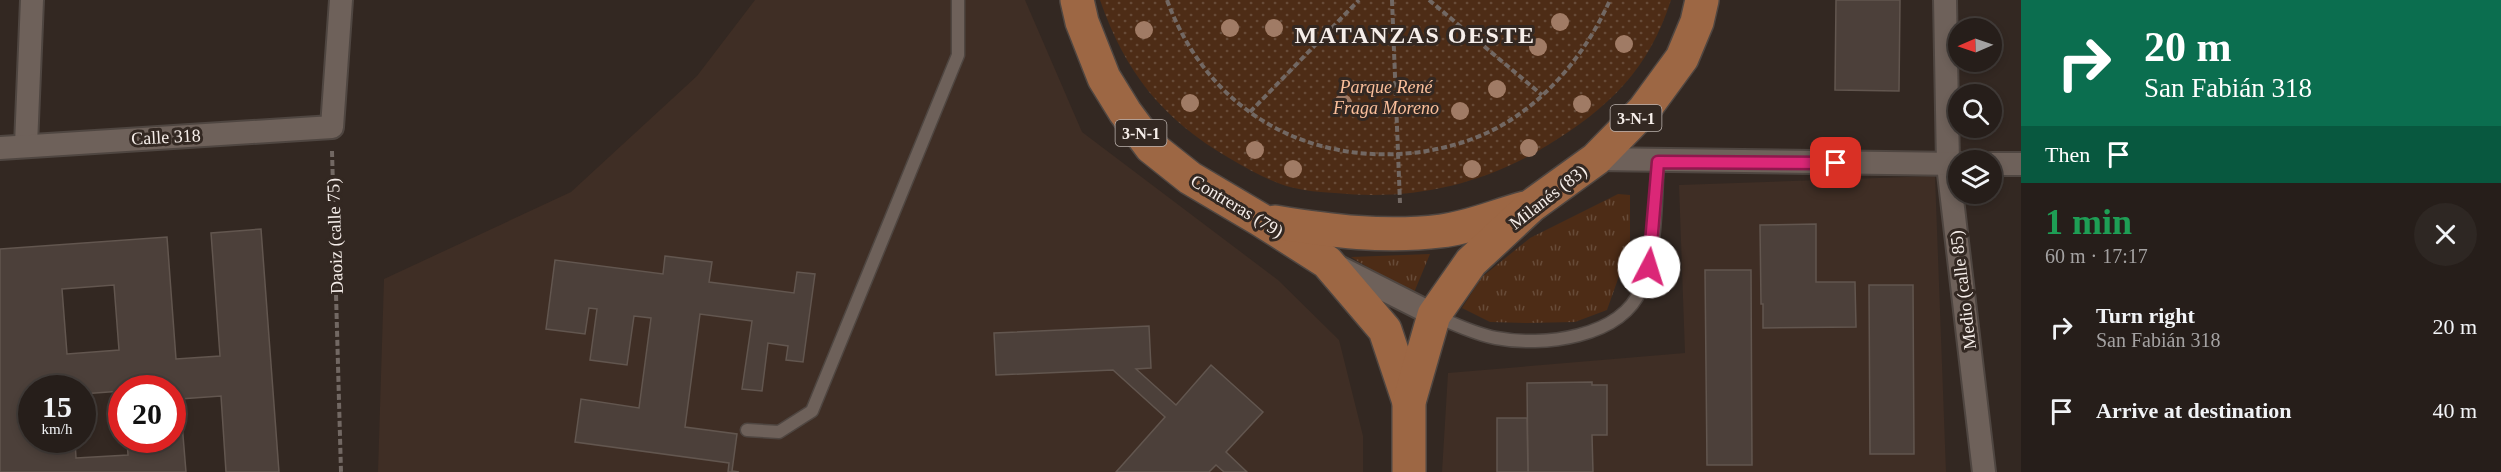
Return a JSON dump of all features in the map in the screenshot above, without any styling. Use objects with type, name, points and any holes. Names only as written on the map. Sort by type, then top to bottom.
[{"type":"main road","name":"Contreras (79)","points":[[1077,0],[1082,22],[1104,78],[1151,147],[1190,178],[1262,220],[1327,262],[1385,330],[1409,402]]},
{"type":"main road","name":"Milanés (83)","points":[[1409,402],[1434,315],[1471,262],[1531,206],[1596,159],[1644,110],[1683,58],[1697,22],[1702,0]]},
{"type":"main road","points":[[1262,220],[1334,231],[1401,234],[1443,231],[1531,206]]},
{"type":"main road","name":"3-N-1","points":[[1409,402],[1409,472]]},
{"type":"street","points":[[26,145],[32,0]]},
{"type":"street","points":[[332,127],[341,0]]},
{"type":"street","name":"Medio (calle 85)","points":[[1945,0],[1952,150]]},
{"type":"street","name":"Calle 318","points":[[0,148],[332,127]]},
{"type":"street","points":[[1596,159],[1658,162],[1948,164]]},
{"type":"street","points":[[2002,164],[2021,164]]},
{"type":"street","name":"Medio (calle 85)","points":[[1957,204],[1984,472]]},
{"type":"street","points":[[1327,262],[1434,315]]},
{"type":"lane","points":[[747,430],[779,432],[812,411],[958,55],[958,0]]},
{"type":"lane","points":[[1434,315],[1477,333],[1517,340],[1577,336],[1605,327],[1626,314],[1640,291],[1649,267],[1658,162]]},
{"type":"path","points":[[1167,0],[1180,31],[1201,64],[1215,82],[1250,112],[1278,130],[1322,148],[1350,153],[1399,154],[1439,149],[1476,138],[1517,116],[1542,95],[1575,61],[1596,29],[1610,0]]},
{"type":"path","points":[[1250,112],[1359,0]]},
{"type":"path","points":[[1392,0],[1401,234]]},
{"type":"path","points":[[1428,0],[1542,95]]},
{"type":"path","name":"Daoiz (calle 75)","points":[[332,127],[341,472]]},
{"type":"shaded area","points":[[755,0],[1025,0],[1082,132],[1278,280],[1339,340],[1363,436],[1363,472],[378,472],[384,279],[571,192],[697,76]]},
{"type":"shaded area","points":[[1935,176],[1946,472],[1442,472],[1448,373],[1685,353],[1679,185]]},
{"type":"green space","name":"Parque René Fraga Moreno","points":[[1100,0],[1671,0],[1651,47],[1624,84],[1590,116],[1548,145],[1523,159],[1472,180],[1419,192],[1363,195],[1312,191],[1282,184],[1266,178],[1205,143],[1165,110],[1134,71],[1121,50]]},
{"type":"green space","points":[[1618,194],[1630,195],[1630,245],[1607,310],[1575,322],[1527,323],[1490,322],[1462,308],[1482,277],[1530,238]]},
{"type":"green space","points":[[1430,254],[1413,295],[1351,257]]},
{"type":"building","points":[[1836,0],[1900,0],[1899,91],[1835,90]]},
{"type":"building","points":[[1816,224],[1816,282],[1855,282],[1856,327],[1763,328],[1760,225]]},
{"type":"building","points":[[261,229],[279,472],[226,472],[221,396],[186,399],[186,375],[108,375],[108,392],[96,393],[96,375],[18,375],[18,453],[76,453],[76,458],[128,455],[128,453],[184,453],[186,472],[0,472],[0,249],[167,237],[176,359],[220,356],[211,233]],"holes":[[[114,285],[119,350],[67,354],[62,289]]]},
{"type":"building","points":[[665,256],[712,262],[709,282],[794,293],[797,272],[815,274],[803,362],[786,360],[788,346],[768,343],[762,391],[742,389],[752,321],[700,314],[685,427],[737,434],[732,471],[739,472],[728,472],[729,463],[575,442],[581,399],[639,408],[651,318],[634,316],[627,365],[590,360],[597,309],[589,308],[585,334],[546,329],[555,260],[663,274]]},
{"type":"building","points":[[1705,270],[1751,270],[1752,465],[1707,465]]},
{"type":"building","points":[[1869,285],[1913,285],[1914,454],[1870,454]]},
{"type":"building","points":[[1149,326],[1151,368],[1136,369],[1176,405],[1211,365],[1263,412],[1226,452],[1247,472],[1224,472],[1216,465],[1209,472],[1116,472],[1165,417],[1113,370],[996,375],[994,333]]},
{"type":"building","points":[[1592,382],[1592,385],[1607,385],[1607,435],[1592,435],[1593,472],[1528,472],[1527,383]]},
{"type":"building","points":[[1497,418],[1527,418],[1528,472],[1497,472]]},
{"type":"district","name":"MATANZAS OESTE","points":[[1415,35]]},
{"type":"route","points":[[1649,267],[1658,162],[1836,163]]}]
